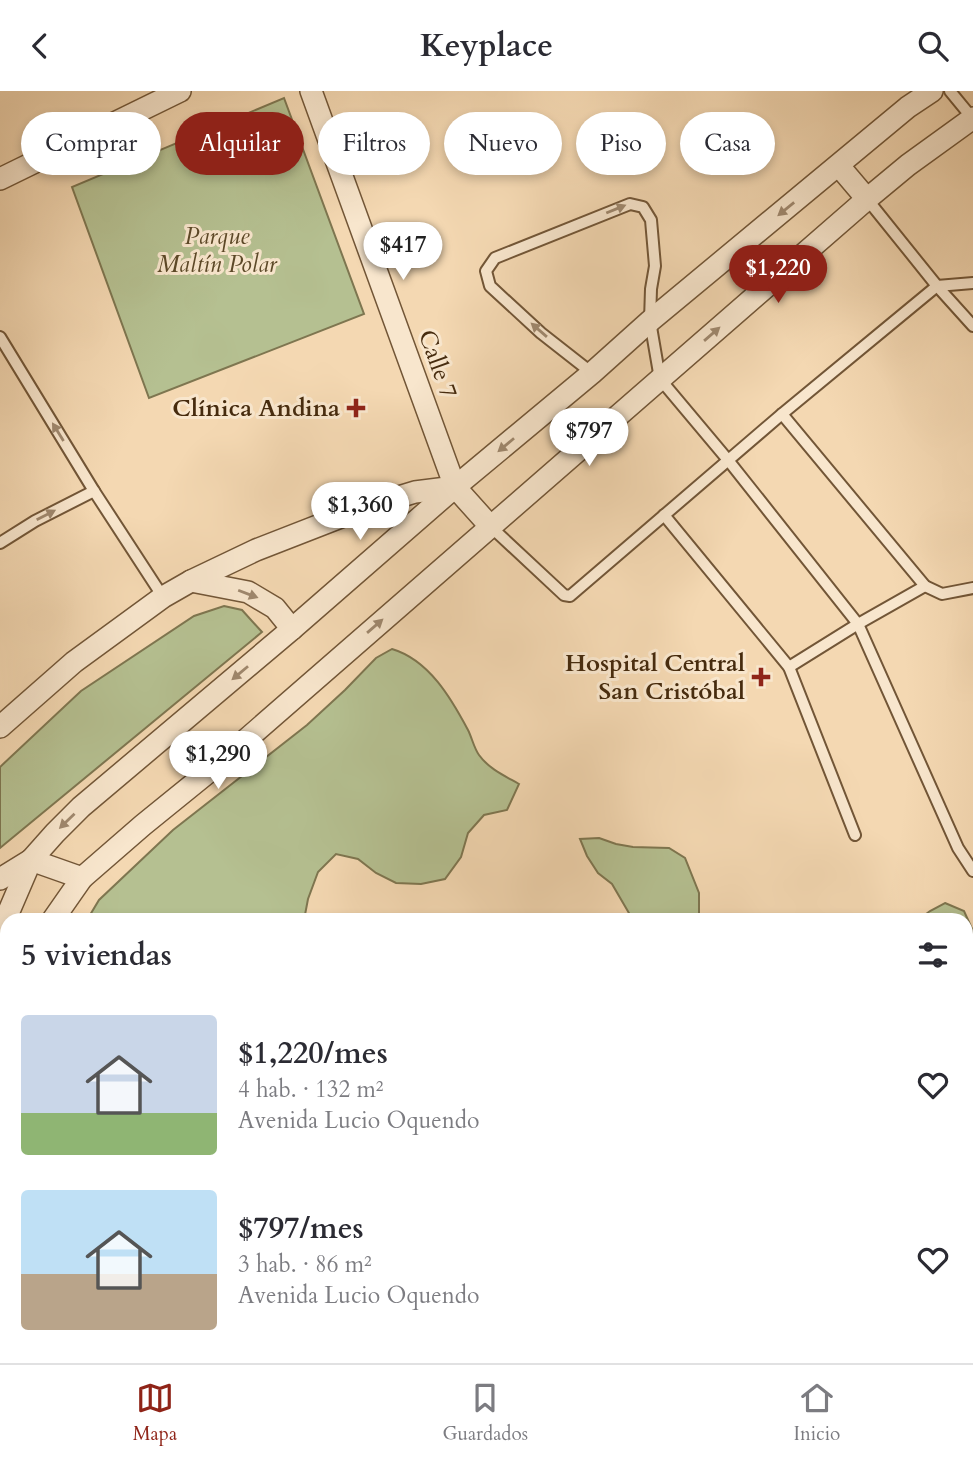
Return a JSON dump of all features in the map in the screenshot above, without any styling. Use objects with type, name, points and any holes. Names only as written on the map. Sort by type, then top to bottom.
[{"type":"street","points":[[0,179],[180,91]]},
{"type":"street","name":"Calle 7","points":[[311,91],[455,487],[490,526]]},
{"type":"street","points":[[8,913],[31,860],[81,807],[650,321],[908,107],[932,91]]},
{"type":"street","points":[[57,913],[82,877],[217,765],[867,199],[973,119]]},
{"type":"street","points":[[839,166],[867,199]]},
{"type":"street","points":[[0,727],[74,662],[163,597],[191,581],[256,550],[369,506],[415,492],[455,487]]},
{"type":"street","points":[[191,581],[248,592],[275,608],[292,629]]},
{"type":"street","points":[[0,879],[31,860],[82,877]]},
{"type":"lane","points":[[950,91],[973,119]]},
{"type":"lane","points":[[867,199],[937,286],[973,325]]},
{"type":"lane","points":[[592,373],[541,333],[490,286],[486,271],[495,258],[630,204],[643,207],[651,220],[655,266],[650,321],[660,379],[858,624],[958,848],[973,871]]},
{"type":"lane","points":[[490,526],[564,595],[570,596],[782,414],[937,286],[973,283]]},
{"type":"lane","points":[[0,337],[94,491],[163,597]]},
{"type":"lane","points":[[782,414],[925,586],[942,594],[973,588]]},
{"type":"lane","points":[[0,543],[35,521],[94,491]]},
{"type":"lane","points":[[664,515],[789,667],[855,835]]},
{"type":"lane","points":[[789,667],[925,586]]},
{"type":"green space","name":"Parque Maltín Polar","points":[[284,98],[289,112],[251,112]]},
{"type":"green space","name":"Parque Maltín Polar","points":[[175,144],[175,175],[304,175],[304,152],[364,314],[149,398],[72,187],[101,175],[161,175],[161,150]]},
{"type":"green space","points":[[224,606],[242,610],[262,632],[0,848],[0,767],[81,691],[194,616]]},
{"type":"green space","points":[[392,649],[405,654],[428,671],[454,705],[483,760],[519,784],[507,810],[484,815],[468,833],[461,857],[445,879],[421,884],[396,883],[376,873],[358,859],[336,854],[318,872],[305,913],[91,913],[99,900],[173,830],[307,725],[376,658]]},
{"type":"green space","points":[[599,838],[633,847],[669,848],[685,858],[699,893],[699,913],[629,913],[612,884],[598,873],[580,839]]},
{"type":"green space","points":[[945,903],[965,913],[927,913]]},
{"type":"place","name":"Clínica Andina","points":[[356,408]]},
{"type":"place","name":"Hospital Central San Cristóbal","points":[[761,677]]}]
